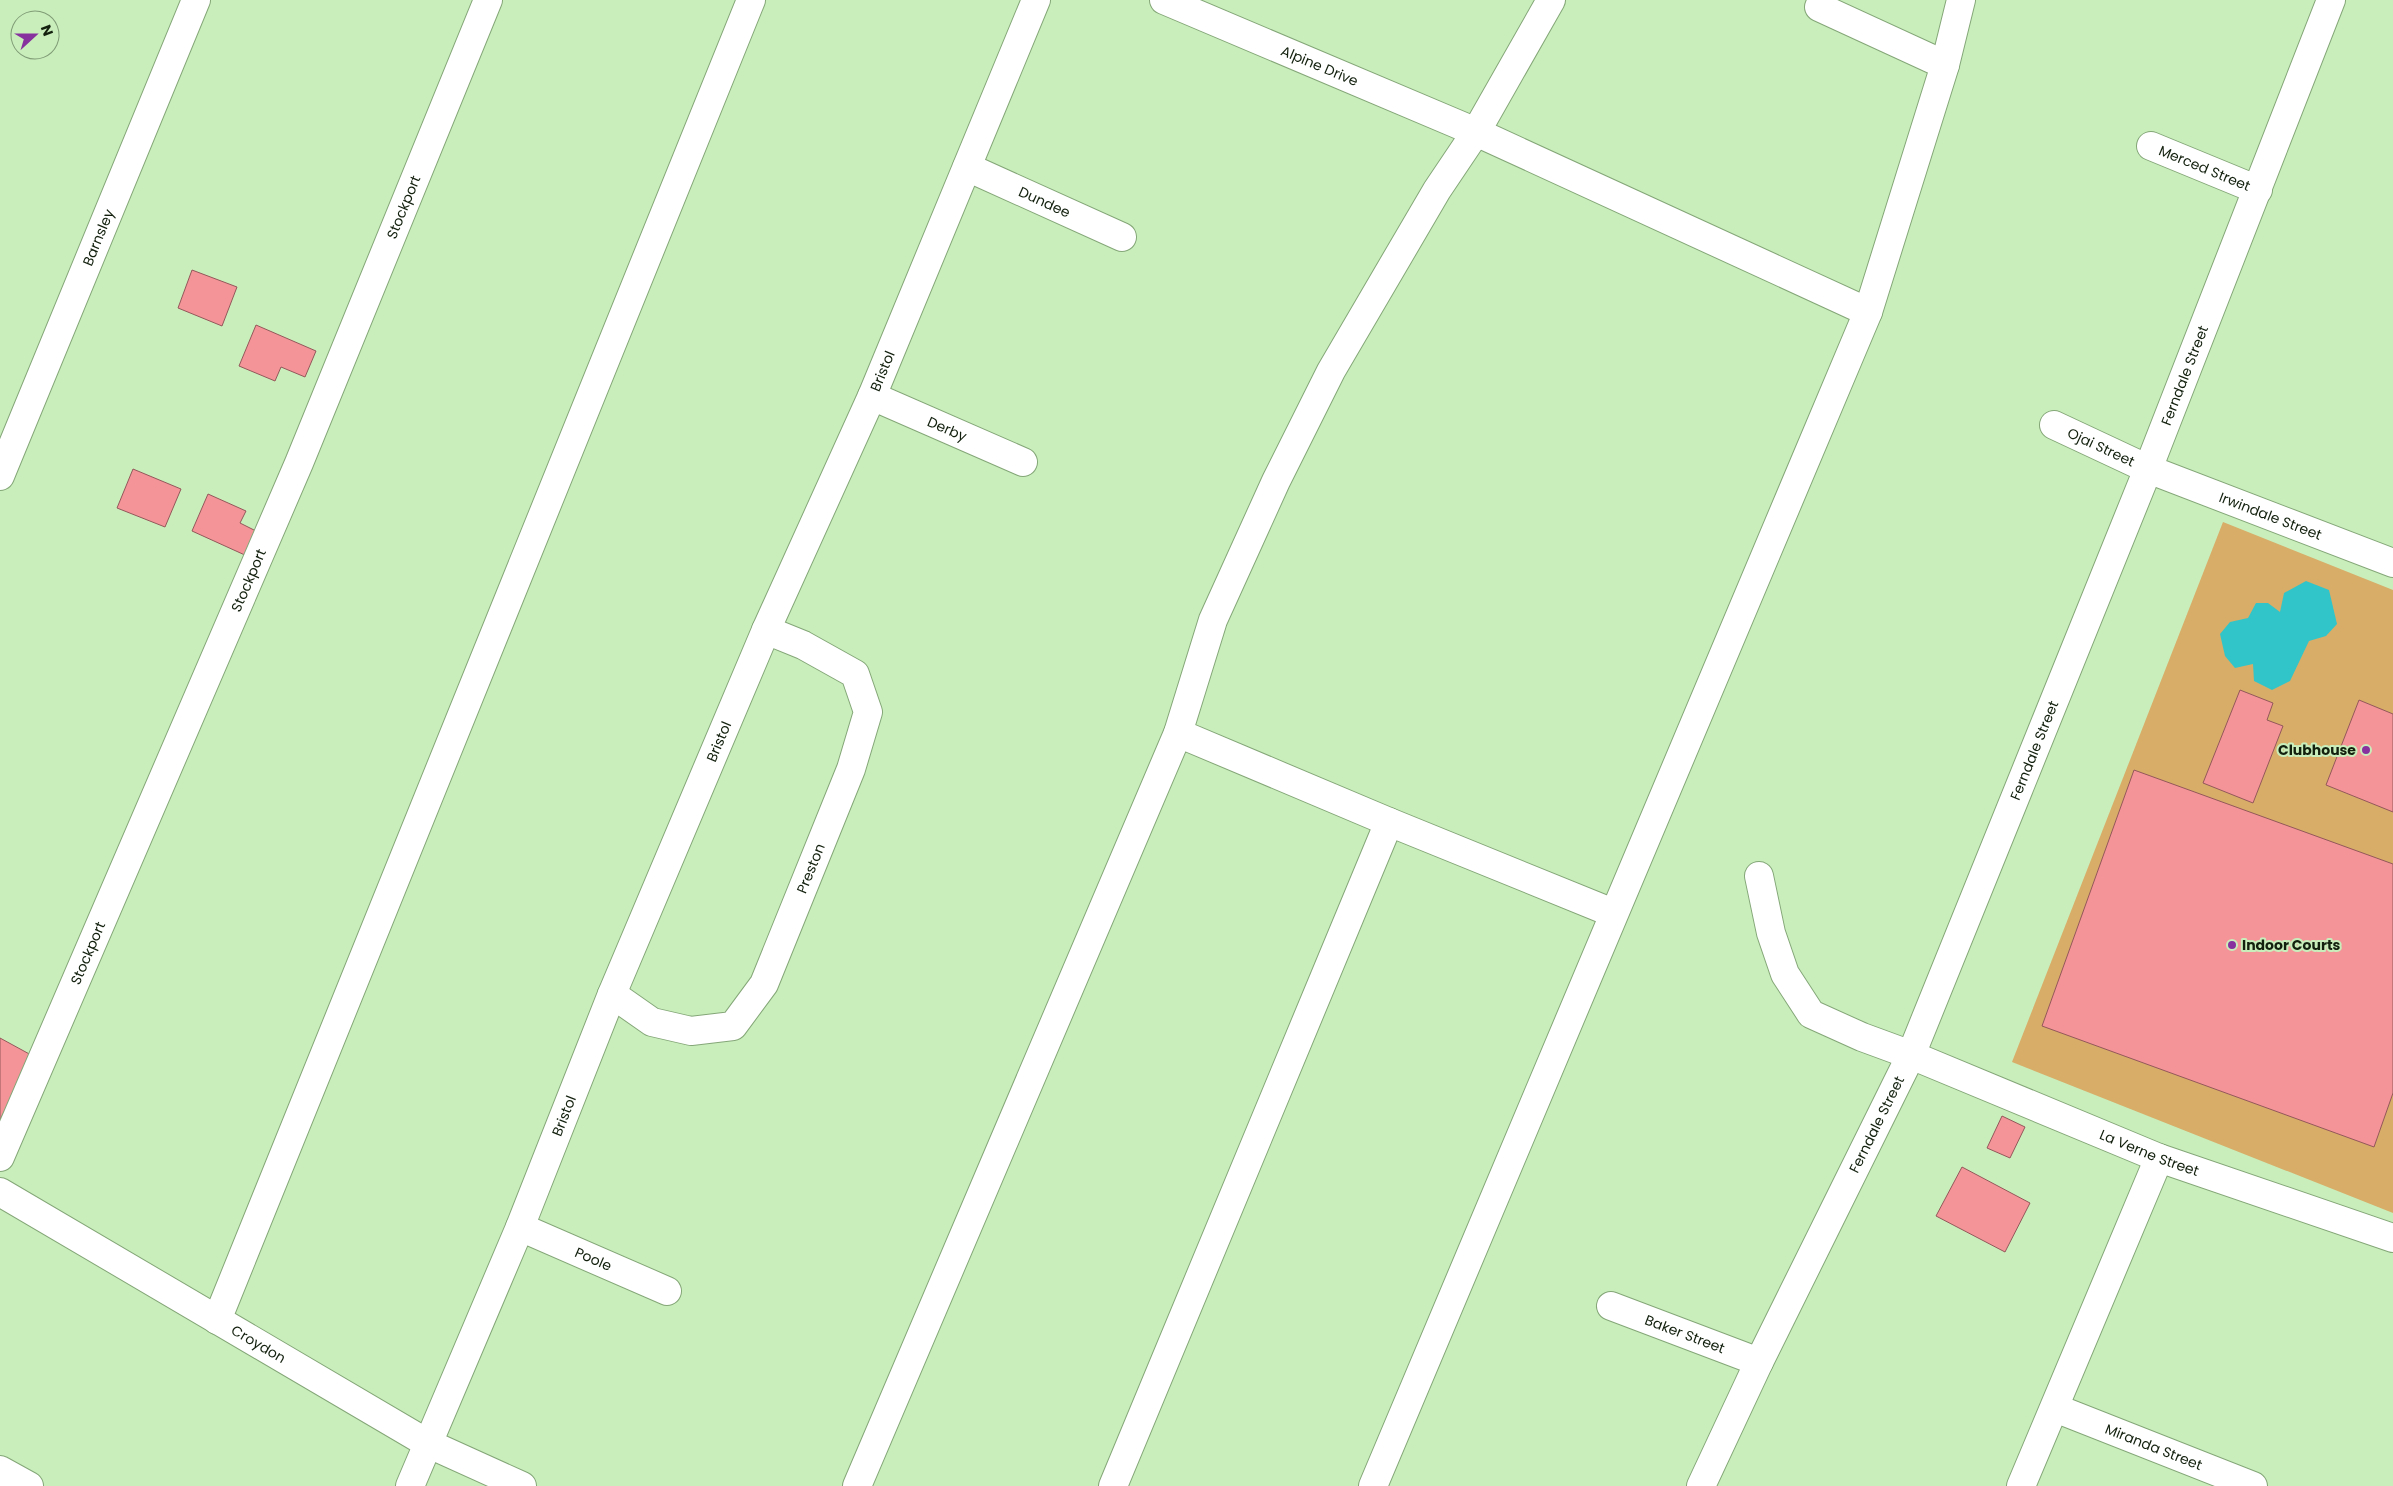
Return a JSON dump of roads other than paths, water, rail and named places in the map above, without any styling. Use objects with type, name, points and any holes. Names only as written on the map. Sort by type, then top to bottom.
[{"type":"street","name":"Barnsley","points":[[0,476],[196,0]]},
{"type":"street","name":"Stockport","points":[[0,1157],[299,463],[488,0]]},
{"type":"street","points":[[218,1320],[751,0]]},
{"type":"street","name":"Bristol","points":[[410,1486],[520,1227],[612,994],[766,630],[872,396],[1036,0]]},
{"type":"street","name":"Alpine Drive","points":[[1164,0],[1476,132],[1868,312]]},
{"type":"street","points":[[856,1486],[1178,733],[1213,620],[1280,473],[1331,371],[1438,190],[1476,132],[1551,0]]},
{"type":"street","points":[[1373,1486],[1868,312],[1946,64],[1961,0]]},
{"type":"street","name":"Ferndale Street","points":[[1701,1486],[1759,1362],[1912,1055],[2148,469],[2331,0]]},
{"type":"street","points":[[1819,7],[1946,64]]},
{"type":"street","name":"Merced Street","points":[[2151,146],[2258,190]]},
{"type":"street","name":"Dundee","points":[[966,167],[1122,237]]},
{"type":"street","name":"Derby","points":[[872,396],[1023,462]]},
{"type":"street","name":"Ojai Street","points":[[2054,425],[2148,469]]},
{"type":"street","name":"Irwindale Street","points":[[2148,469],[2392,561]]},
{"type":"street","name":"Preston","points":[[612,994],[652,1022],[690,1031],[733,1026],[764,984],[852,769],[868,712],[855,674],[803,645],[766,630]]},
{"type":"street","points":[[1178,733],[1389,822],[1613,913]]},
{"type":"street","points":[[1113,1486],[1389,822]]},
{"type":"street","name":"La Verne Street","points":[[1759,876],[1772,933],[1785,974],[1811,1014],[1862,1037],[1912,1055],[2160,1158],[2393,1238]]},
{"type":"street","points":[[2021,1486],[2160,1158]]},
{"type":"street","name":"Croydon","points":[[0,1192],[427,1444],[522,1486]]},
{"type":"street","name":"Poole","points":[[520,1227],[667,1291]]},
{"type":"street","name":"Baker Street","points":[[1611,1306],[1759,1362]]},
{"type":"street","name":"Miranda Street","points":[[2055,1408],[2253,1486]]},
{"type":"street","points":[[0,1470],[29,1486]]},
{"type":"water","points":[[2306,581],[2329,590],[2337,624],[2326,636],[2309,641],[2290,681],[2272,690],[2254,681],[2253,664],[2235,668],[2225,656],[2220,634],[2230,622],[2248,618],[2256,603],[2268,603],[2280,612],[2284,593]]},
{"type":"place","name":"Clubhouse","points":[[2366,750]]},
{"type":"place","name":"Indoor Courts","points":[[2232,945]]}]
